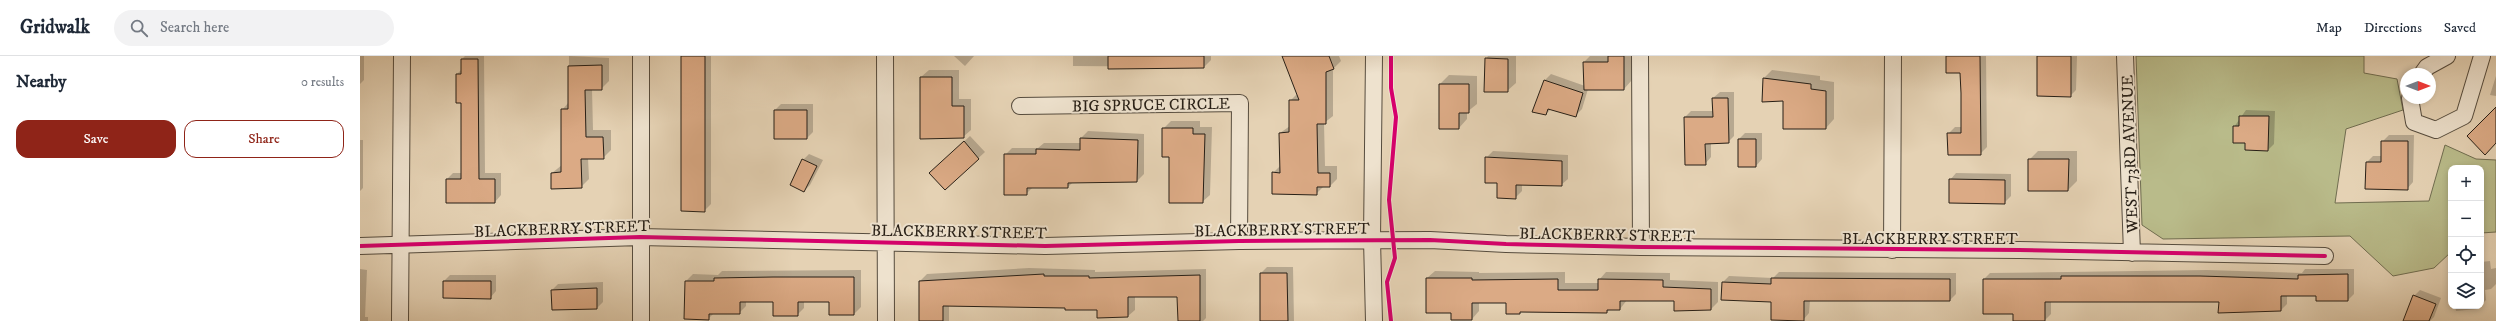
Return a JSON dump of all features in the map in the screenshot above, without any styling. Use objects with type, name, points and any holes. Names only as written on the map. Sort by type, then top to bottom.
[{"type":"street","points":[[400,321],[402,56]]},
{"type":"street","points":[[641,56],[641,321]]},
{"type":"street","points":[[885,56],[886,321]]},
{"type":"street","points":[[1374,56],[1372,239],[1374,321]]},
{"type":"street","points":[[1640,56],[1641,247]]},
{"type":"street","points":[[1892,250],[1893,56]]},
{"type":"street","name":"WEST 73RD AVENUE","points":[[2125,56],[2132,253]]},
{"type":"street","points":[[2426,68],[2447,56]]},
{"type":"street","points":[[2411,104],[2414,122],[2436,130],[2464,116],[2482,56]]},
{"type":"street","name":"BIG SPRUCE CIRCLE","points":[[1020,106],[1240,103],[1239,241]]},
{"type":"street","name":"BLACKBERRY STREET","points":[[360,246],[401,246],[640,237],[1045,246],[1372,239],[1641,247],[2325,256]]},
{"type":"green space","points":[[2136,56],[2364,56],[2364,73],[2397,79],[2400,104],[2402,104],[2403,110],[2346,129],[2335,203],[2429,201],[2445,145],[2476,159],[2496,160],[2496,232],[2484,233],[2484,165],[2448,165],[2448,255],[2434,268],[2393,276],[2350,236],[2163,239],[2142,225]]},
{"type":"building","points":[[681,56],[705,56],[705,212],[681,211]]},
{"type":"building","points":[[1108,56],[1204,56],[1204,68],[1108,69]]},
{"type":"building","points":[[1282,56],[1329,56],[1334,69],[1326,72],[1326,124],[1317,124],[1318,173],[1330,173],[1330,187],[1317,187],[1317,195],[1272,194],[1272,172],[1280,173],[1279,133],[1289,132],[1289,100],[1299,100]]},
{"type":"building","points":[[1608,56],[1624,56],[1624,90],[1584,90],[1583,62],[1608,62]]},
{"type":"building","points":[[1946,56],[1980,56],[1981,155],[1948,155],[1947,133],[1961,133],[1961,93],[1960,73],[1946,73]]},
{"type":"building","points":[[2037,56],[2071,56],[2071,97],[2037,96]]},
{"type":"building","points":[[1485,58],[1508,59],[1508,92],[1484,92]]},
{"type":"building","points":[[461,59],[478,59],[479,179],[495,179],[495,203],[446,203],[446,179],[461,179],[461,103],[456,103],[456,74],[461,74]]},
{"type":"building","points":[[602,65],[602,90],[585,90],[586,137],[603,137],[604,159],[581,159],[582,188],[551,189],[551,173],[561,172],[561,109],[568,109],[568,66]]},
{"type":"building","points":[[920,77],[952,77],[952,106],[964,106],[964,138],[920,139]]},
{"type":"building","points":[[1763,78],[1811,84],[1811,89],[1826,91],[1826,129],[1783,129],[1783,101],[1762,102]]},
{"type":"building","points":[[1544,80],[1583,93],[1576,117],[1548,109],[1546,115],[1532,112]]},
{"type":"building","points":[[1439,84],[1469,84],[1469,113],[1459,113],[1459,129],[1439,129]]},
{"type":"building","points":[[1712,98],[1728,98],[1729,143],[1705,144],[1706,165],[1685,165],[1684,117],[1713,117]]},
{"type":"building","points":[[2496,107],[2496,143],[2485,155],[2467,136]]},
{"type":"building","points":[[774,110],[807,110],[807,139],[774,139]]},
{"type":"building","points":[[2239,116],[2269,116],[2268,151],[2245,150],[2245,143],[2233,143],[2233,126],[2239,126]]},
{"type":"building","points":[[1162,128],[1193,128],[1193,134],[1205,134],[1203,203],[1169,203],[1169,157],[1162,157]]},
{"type":"building","points":[[1080,138],[1138,140],[1137,182],[1068,183],[1068,188],[1027,188],[1027,195],[1004,195],[1004,154],[1036,154],[1036,149],[1080,150]]},
{"type":"building","points":[[1738,139],[1756,139],[1756,167],[1738,167]]},
{"type":"building","points":[[964,141],[979,159],[945,190],[929,173]]},
{"type":"building","points":[[2381,141],[2408,141],[2408,190],[2365,189],[2366,162],[2381,162]]},
{"type":"building","points":[[1485,157],[1562,161],[1562,186],[1516,185],[1516,199],[1497,198],[1497,183],[1485,183]]},
{"type":"building","points":[[802,159],[817,166],[804,192],[790,185]]},
{"type":"building","points":[[2028,159],[2069,159],[2068,191],[2028,191]]},
{"type":"building","points":[[1949,179],[2005,180],[2005,204],[1949,203]]},
{"type":"building","points":[[1260,273],[1287,273],[1288,321],[1260,321]]},
{"type":"building","points":[[1044,274],[1044,276],[1089,276],[1089,278],[1200,275],[1200,321],[1178,321],[1177,297],[1128,297],[1128,317],[1097,318],[1097,310],[1065,310],[1065,308],[943,306],[943,321],[919,321],[919,281]]},
{"type":"building","points":[[2348,274],[2348,301],[2316,301],[2316,296],[2281,296],[2281,311],[2218,313],[2219,302],[2045,302],[2045,321],[2013,321],[2013,314],[1983,314],[1983,279],[2061,279],[2061,276],[2200,276],[2298,279],[2298,275]]},
{"type":"building","points":[[854,277],[854,315],[829,315],[829,302],[798,302],[798,316],[773,316],[773,302],[740,302],[740,314],[709,314],[709,320],[684,319],[685,281],[714,281],[714,278]]},
{"type":"building","points":[[1426,278],[1472,278],[1472,280],[1558,279],[1558,290],[1598,290],[1598,279],[1663,280],[1663,287],[1711,289],[1711,310],[1674,311],[1674,301],[1620,301],[1620,310],[1607,310],[1607,313],[1520,312],[1520,314],[1506,314],[1506,303],[1472,303],[1472,320],[1451,320],[1451,313],[1426,313]]},
{"type":"building","points":[[1771,278],[1950,279],[1950,301],[1804,301],[1804,321],[1771,320],[1771,302],[1721,300],[1722,282],[1771,284]]},
{"type":"building","points":[[443,281],[491,281],[491,299],[443,298]]},
{"type":"building","points":[[597,288],[597,309],[552,310],[551,290]]},
{"type":"building","points":[[2413,295],[2436,304],[2429,321],[2403,321]]},
{"type":"cycle path","points":[[1391,56],[1391,88],[1396,117],[1389,200],[1395,258],[1387,282],[1391,321]]},
{"type":"cycle path","points":[[360,246],[640,237],[1045,246],[1239,241],[1430,240],[1506,244],[1641,247],[2019,250],[2325,256]]}]
